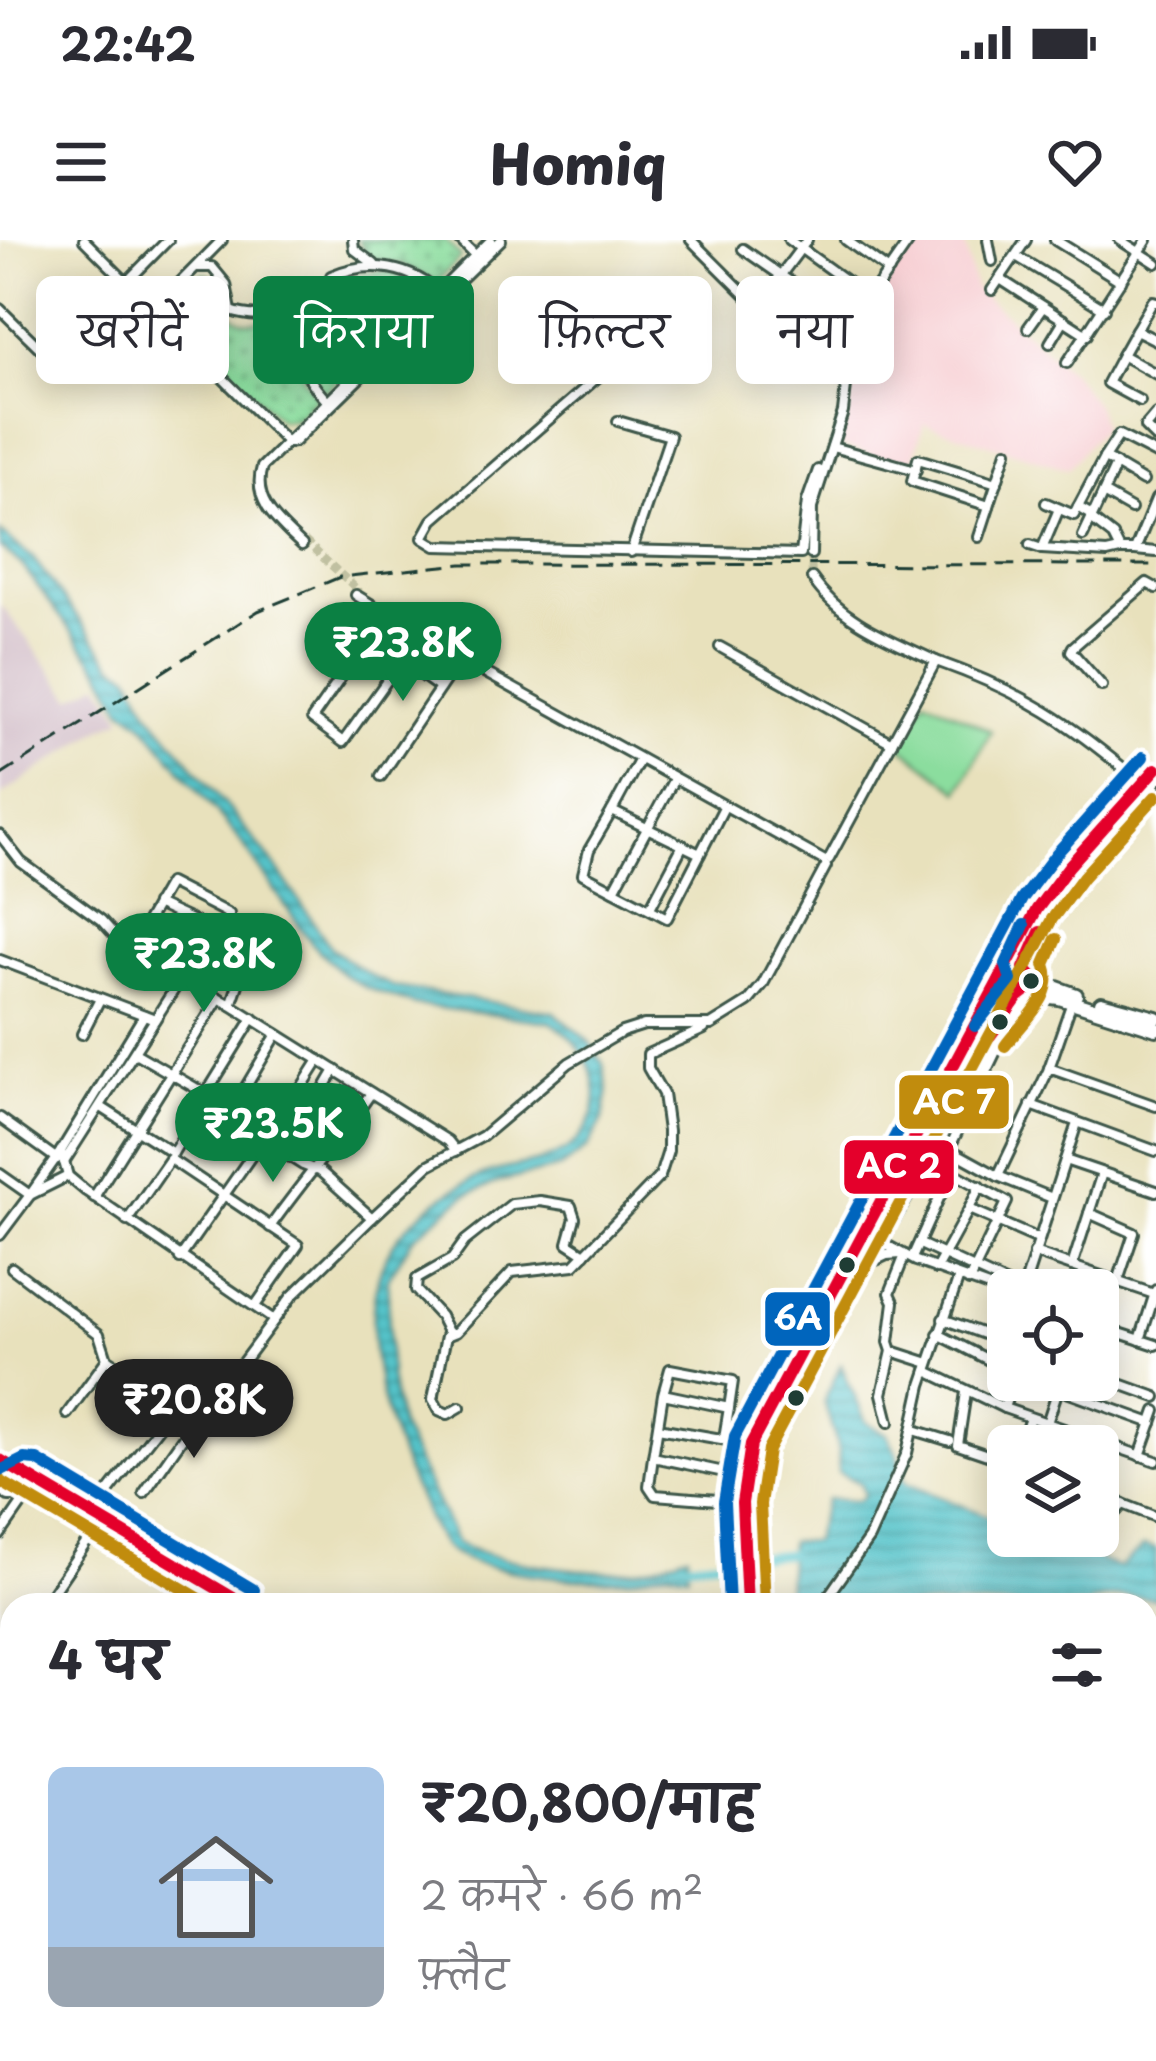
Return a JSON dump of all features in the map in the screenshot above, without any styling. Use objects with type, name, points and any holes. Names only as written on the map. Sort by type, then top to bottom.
[{"type":"main road","points":[[872,1237],[910,1189],[976,1058],[1027,995],[1028,973],[1049,915],[1153,787],[1156,769]]},
{"type":"main road","points":[[749,1476],[760,1473],[783,1414],[986,1000],[1053,885],[1153,787]]},
{"type":"main road","points":[[751,1593],[742,1502],[765,1438],[1042,913],[1067,877],[1153,787]]},
{"type":"main road","points":[[1008,967],[1156,1018]]},
{"type":"main road","points":[[999,982],[1004,995],[1072,1002],[1156,1029]]},
{"type":"main road","points":[[747,1546],[752,1444],[856,1268]]},
{"type":"main road","points":[[0,1460],[225,1593]]},
{"type":"main road","points":[[3,1495],[32,1478]]},
{"type":"main road","points":[[3,1495],[58,1493]]},
{"type":"street","points":[[84,240],[123,276]]},
{"type":"street","points":[[133,276],[168,240]]},
{"type":"street","points":[[189,276],[222,240]]},
{"type":"street","points":[[353,240],[354,249],[381,267]]},
{"type":"street","points":[[460,240],[478,258]]},
{"type":"street","points":[[478,258],[491,240]]},
{"type":"street","points":[[460,276],[501,240]]},
{"type":"street","points":[[691,240],[772,320],[842,369],[848,388],[812,508],[811,554]]},
{"type":"street","points":[[789,240],[804,244],[843,276]]},
{"type":"street","points":[[846,240],[889,271]]},
{"type":"street","points":[[988,240],[992,261]]},
{"type":"street","points":[[992,290],[1026,240]]},
{"type":"street","points":[[1055,240],[1121,281]]},
{"type":"street","points":[[1120,240],[1156,263]]},
{"type":"street","points":[[1067,363],[1148,240]]},
{"type":"street","points":[[885,276],[906,241]]},
{"type":"street","points":[[743,249],[781,276],[804,244]]},
{"type":"street","points":[[1016,256],[1104,309]]},
{"type":"street","points":[[198,267],[217,270],[226,284],[231,311],[253,316]]},
{"type":"street","points":[[331,276],[352,267],[381,267],[412,276]]},
{"type":"street","points":[[1000,279],[1088,335]]},
{"type":"street","points":[[1140,401],[1104,388],[1155,299]]},
{"type":"street","points":[[1028,328],[1043,307]]},
{"type":"street","points":[[0,309],[36,344]]},
{"type":"street","points":[[1050,343],[1064,320]]},
{"type":"street","points":[[1136,330],[1156,340]]},
{"type":"street","points":[[1122,355],[1156,374]]},
{"type":"street","points":[[229,383],[287,442]]},
{"type":"street","points":[[312,384],[330,403]]},
{"type":"street","points":[[303,543],[273,511],[262,466],[287,442],[294,442],[350,384]]},
{"type":"street","points":[[590,384],[433,520],[423,538],[436,546],[801,554],[806,501],[818,470]]},
{"type":"street","points":[[1156,414],[1145,427],[1156,438]]},
{"type":"street","points":[[618,421],[670,436],[631,552]]},
{"type":"street","points":[[1046,503],[1074,515],[1118,435],[1156,454]]},
{"type":"street","points":[[832,447],[914,472]]},
{"type":"street","points":[[980,537],[1007,451]]},
{"type":"street","points":[[1104,458],[1143,481]]},
{"type":"street","points":[[989,506],[912,481],[918,459],[997,484]]},
{"type":"street","points":[[1083,536],[1117,465]]},
{"type":"street","points":[[1103,493],[1131,509]]},
{"type":"street","points":[[1135,550],[1156,499]]},
{"type":"street","points":[[1078,507],[1113,536],[1120,550]]},
{"type":"street","points":[[1042,549],[1059,508]]},
{"type":"street","points":[[1030,545],[1107,553],[1156,552]]},
{"type":"street","points":[[812,578],[847,616],[936,661],[1004,685],[1060,717],[1153,787]]},
{"type":"street","points":[[1102,686],[1071,651],[1072,646],[1147,583],[1156,588]]},
{"type":"street","points":[[358,594],[826,862]]},
{"type":"street","points":[[401,662],[344,742],[317,719],[365,643],[372,640],[440,688]]},
{"type":"street","points":[[720,647],[892,743]]},
{"type":"street","points":[[381,776],[461,657]]},
{"type":"street","points":[[460,1407],[448,1414],[439,1410],[431,1393],[449,1334],[512,1272],[566,1269],[660,1176],[669,1140],[663,1094],[648,1068],[648,1054],[734,1013],[763,984],[936,661]]},
{"type":"street","points":[[640,759],[589,850],[583,874],[667,918],[724,807]]},
{"type":"street","points":[[614,890],[674,779]]},
{"type":"street","points":[[612,811],[700,854]]},
{"type":"street","points":[[0,835],[21,862],[134,950],[253,1018],[456,1150]]},
{"type":"street","points":[[650,908],[683,845]]},
{"type":"street","points":[[134,950],[169,883],[229,914],[208,956]]},
{"type":"street","points":[[156,904],[219,933]]},
{"type":"street","points":[[146,923],[242,973],[231,1005]]},
{"type":"street","points":[[0,959],[155,1019]]},
{"type":"street","points":[[0,1235],[101,1107],[182,977]]},
{"type":"street","points":[[1027,995],[950,1139],[949,1149],[1052,1198]]},
{"type":"street","points":[[94,1197],[219,998]]},
{"type":"street","points":[[82,1034],[100,999]]},
{"type":"street","points":[[998,1176],[1049,1068],[1072,1002]]},
{"type":"street","points":[[61,1157],[144,1015]]},
{"type":"street","points":[[127,1221],[253,1018]]},
{"type":"street","points":[[53,1593],[97,1516],[165,1419],[216,1398],[292,1296],[429,1166],[495,1127],[569,1063],[622,1032],[644,1025],[711,1025]]},
{"type":"street","points":[[228,1117],[278,1034]]},
{"type":"street","points":[[135,1053],[206,1095]]},
{"type":"street","points":[[289,1109],[319,1060]]},
{"type":"street","points":[[1049,1068],[1156,1106]]},
{"type":"street","points":[[286,1154],[334,1070]]},
{"type":"street","points":[[270,1226],[370,1093]]},
{"type":"street","points":[[206,1095],[207,1104],[321,1172],[372,1219]]},
{"type":"street","points":[[1031,1105],[1156,1151]]},
{"type":"street","points":[[101,1107],[298,1245],[254,1306]]},
{"type":"street","points":[[0,1118],[61,1157],[68,1176],[94,1197],[274,1320]]},
{"type":"street","points":[[1029,1269],[1077,1123]]},
{"type":"street","points":[[180,1258],[263,1139]]},
{"type":"street","points":[[889,1423],[883,1385],[892,1351],[894,1302],[890,1293],[906,1256],[920,1244],[958,1156]]},
{"type":"street","points":[[1065,1160],[1156,1191]]},
{"type":"street","points":[[952,1172],[1007,1202]]},
{"type":"street","points":[[46,1173],[46,1186]]},
{"type":"street","points":[[1072,1266],[1102,1173]]},
{"type":"street","points":[[0,1174],[30,1195]]},
{"type":"street","points":[[30,1195],[68,1176]]},
{"type":"street","points":[[830,1593],[869,1538],[914,1430],[943,1319],[964,1279],[976,1270],[1016,1184]]},
{"type":"street","points":[[936,1269],[980,1186]]},
{"type":"street","points":[[449,1334],[416,1289],[417,1279],[452,1258],[465,1241],[508,1206],[540,1201],[571,1206],[574,1218],[568,1243],[580,1255]]},
{"type":"street","points":[[969,1209],[1039,1240]]},
{"type":"street","points":[[1089,1213],[1134,1233],[1119,1278]]},
{"type":"street","points":[[872,1237],[906,1256],[987,1287]]},
{"type":"street","points":[[920,1244],[987,1275]]},
{"type":"street","points":[[1034,1253],[1081,1269]]},
{"type":"street","points":[[856,1268],[883,1256],[906,1256]]},
{"type":"street","points":[[12,1268],[99,1334],[107,1359],[184,1408]]},
{"type":"street","points":[[1119,1281],[1155,1292],[1140,1340]]},
{"type":"street","points":[[943,1319],[987,1335]]},
{"type":"street","points":[[1119,1333],[1156,1345]]},
{"type":"street","points":[[938,1334],[987,1359]]},
{"type":"street","points":[[892,1351],[966,1392],[1050,1425]]},
{"type":"street","points":[[67,1414],[107,1359]]},
{"type":"street","points":[[724,1438],[734,1384],[730,1379],[670,1369],[649,1486],[655,1495],[742,1502]]},
{"type":"street","points":[[1119,1384],[1156,1397]]},
{"type":"street","points":[[966,1392],[958,1445],[987,1455]]},
{"type":"street","points":[[663,1394],[729,1408]]},
{"type":"street","points":[[1004,1408],[1006,1401]]},
{"type":"street","points":[[1047,1424],[1054,1401]]},
{"type":"street","points":[[1100,1401],[1152,1423]]},
{"type":"street","points":[[144,1493],[207,1403]]},
{"type":"street","points":[[1140,1456],[1156,1411]]},
{"type":"street","points":[[1028,1425],[1030,1418]]},
{"type":"street","points":[[658,1428],[752,1444]]},
{"type":"street","points":[[914,1430],[950,1442]]},
{"type":"street","points":[[1119,1449],[1156,1461]]},
{"type":"street","points":[[653,1457],[749,1476]]},
{"type":"street","points":[[0,1535],[27,1496]]},
{"type":"street","points":[[1119,1502],[1156,1517]]},
{"type":"street","points":[[1119,1508],[1123,1504]]},
{"type":"shaded area","points":[[916,240],[964,240],[975,288],[1073,374],[1097,406],[1103,427],[1068,469],[924,424],[911,468],[840,445],[855,384],[894,384],[894,276],[890,276]]},
{"type":"shaded area","points":[[1,605],[72,698],[100,683],[123,718],[0,796]]},
{"type":"green space","points":[[358,240],[445,240],[461,257],[442,276],[424,276],[402,264],[368,256]]},
{"type":"green space","points":[[391,271],[403,276],[352,276]]},
{"type":"green space","points":[[229,308],[235,317],[253,321],[253,384],[308,384],[317,397],[296,419],[280,420],[229,371]]},
{"type":"green space","points":[[925,698],[991,731],[959,791],[899,745]]},
{"type":"water","points":[[0,532],[33,558],[113,664],[130,674],[150,713],[275,865],[332,949],[395,987],[554,1012],[590,1042],[603,1064],[608,1090],[603,1120],[587,1149],[560,1168],[498,1182],[466,1195],[413,1238],[388,1279],[390,1376],[400,1426],[457,1543],[518,1561],[593,1571],[640,1569],[687,1554],[688,1574],[563,1578],[514,1572],[455,1555],[431,1525],[383,1402],[373,1325],[376,1289],[387,1256],[414,1220],[460,1186],[494,1171],[538,1162],[575,1142],[585,1130],[595,1100],[584,1055],[550,1022],[415,1005],[364,987],[343,974],[312,944],[241,842],[141,721],[122,708],[102,672],[22,565],[0,547]]},
{"type":"water","points":[[841,1365],[866,1422],[887,1434],[905,1483],[987,1516],[987,1557],[1093,1557],[1119,1568],[1144,1546],[1156,1549],[1156,1593],[787,1593],[790,1542],[813,1541],[826,1499],[858,1501],[864,1495],[861,1484],[838,1472],[839,1452],[824,1401]]},
{"type":"waterway","points":[[689,1563],[789,1554]]},
{"type":"tunnel","points":[[305,541],[360,592]]},
{"type":"tunnel","points":[[811,554],[812,578]]},
{"type":"railway","points":[[0,776],[258,611],[340,577],[462,564],[1156,565]]},
{"type":"transit line","name":"6A","points":[[728,1593],[724,1502],[735,1436],[1022,899],[1143,757]]},
{"type":"transit line","points":[[746,1593],[742,1503],[751,1444],[1037,909],[1156,769]]},
{"type":"transit line","points":[[764,1593],[760,1504],[768,1450],[1052,919],[1156,796]]},
{"type":"transit line","name":"6A","points":[[975,1026],[1011,980],[1006,964],[1024,925]]},
{"type":"transit line","points":[[990,1036],[1030,988],[1031,975],[1024,968],[1040,932]]},
{"type":"transit line","points":[[1005,1046],[1043,997],[1048,976],[1045,964],[1056,939]]},
{"type":"transit line","name":"6A","points":[[0,1471],[24,1459],[37,1460],[254,1590]]},
{"type":"transit line","points":[[0,1460],[225,1593]]},
{"type":"transit line","points":[[0,1481],[190,1593]]}]
